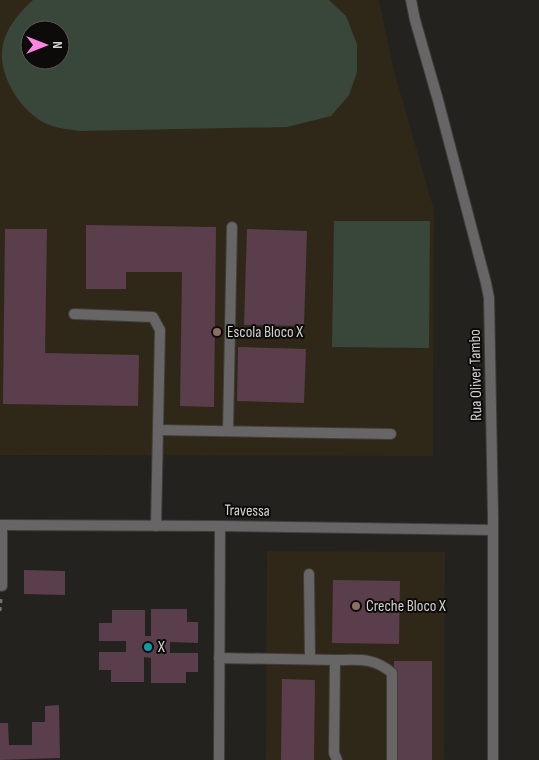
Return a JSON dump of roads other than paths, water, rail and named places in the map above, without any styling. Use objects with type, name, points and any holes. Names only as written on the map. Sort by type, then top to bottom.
[{"type":"street","name":"Rua Oliver Tambo","points":[[411,0],[414,20],[440,110],[489,298],[493,530],[493,760]]},
{"type":"street","points":[[228,431],[232,227]]},
{"type":"street","points":[[74,314],[153,317],[160,330],[156,526]]},
{"type":"street","points":[[158,430],[391,434]]},
{"type":"street","name":"Travessa","points":[[1,526],[220,526],[493,530]]},
{"type":"street","points":[[1,526],[2,586]]},
{"type":"street","points":[[219,760],[220,526]]},
{"type":"street","points":[[309,574],[310,659]]},
{"type":"street","points":[[219,658],[370,660],[382,665],[392,673],[392,760]]},
{"type":"street","points":[[335,660],[334,753],[336,760]]},
{"type":"place","name":"Escola Bloco X","points":[[217,332]]},
{"type":"place","name":"Creche Bloco X","points":[[356,606]]},
{"type":"place","name":"X","points":[[148,647]]}]
